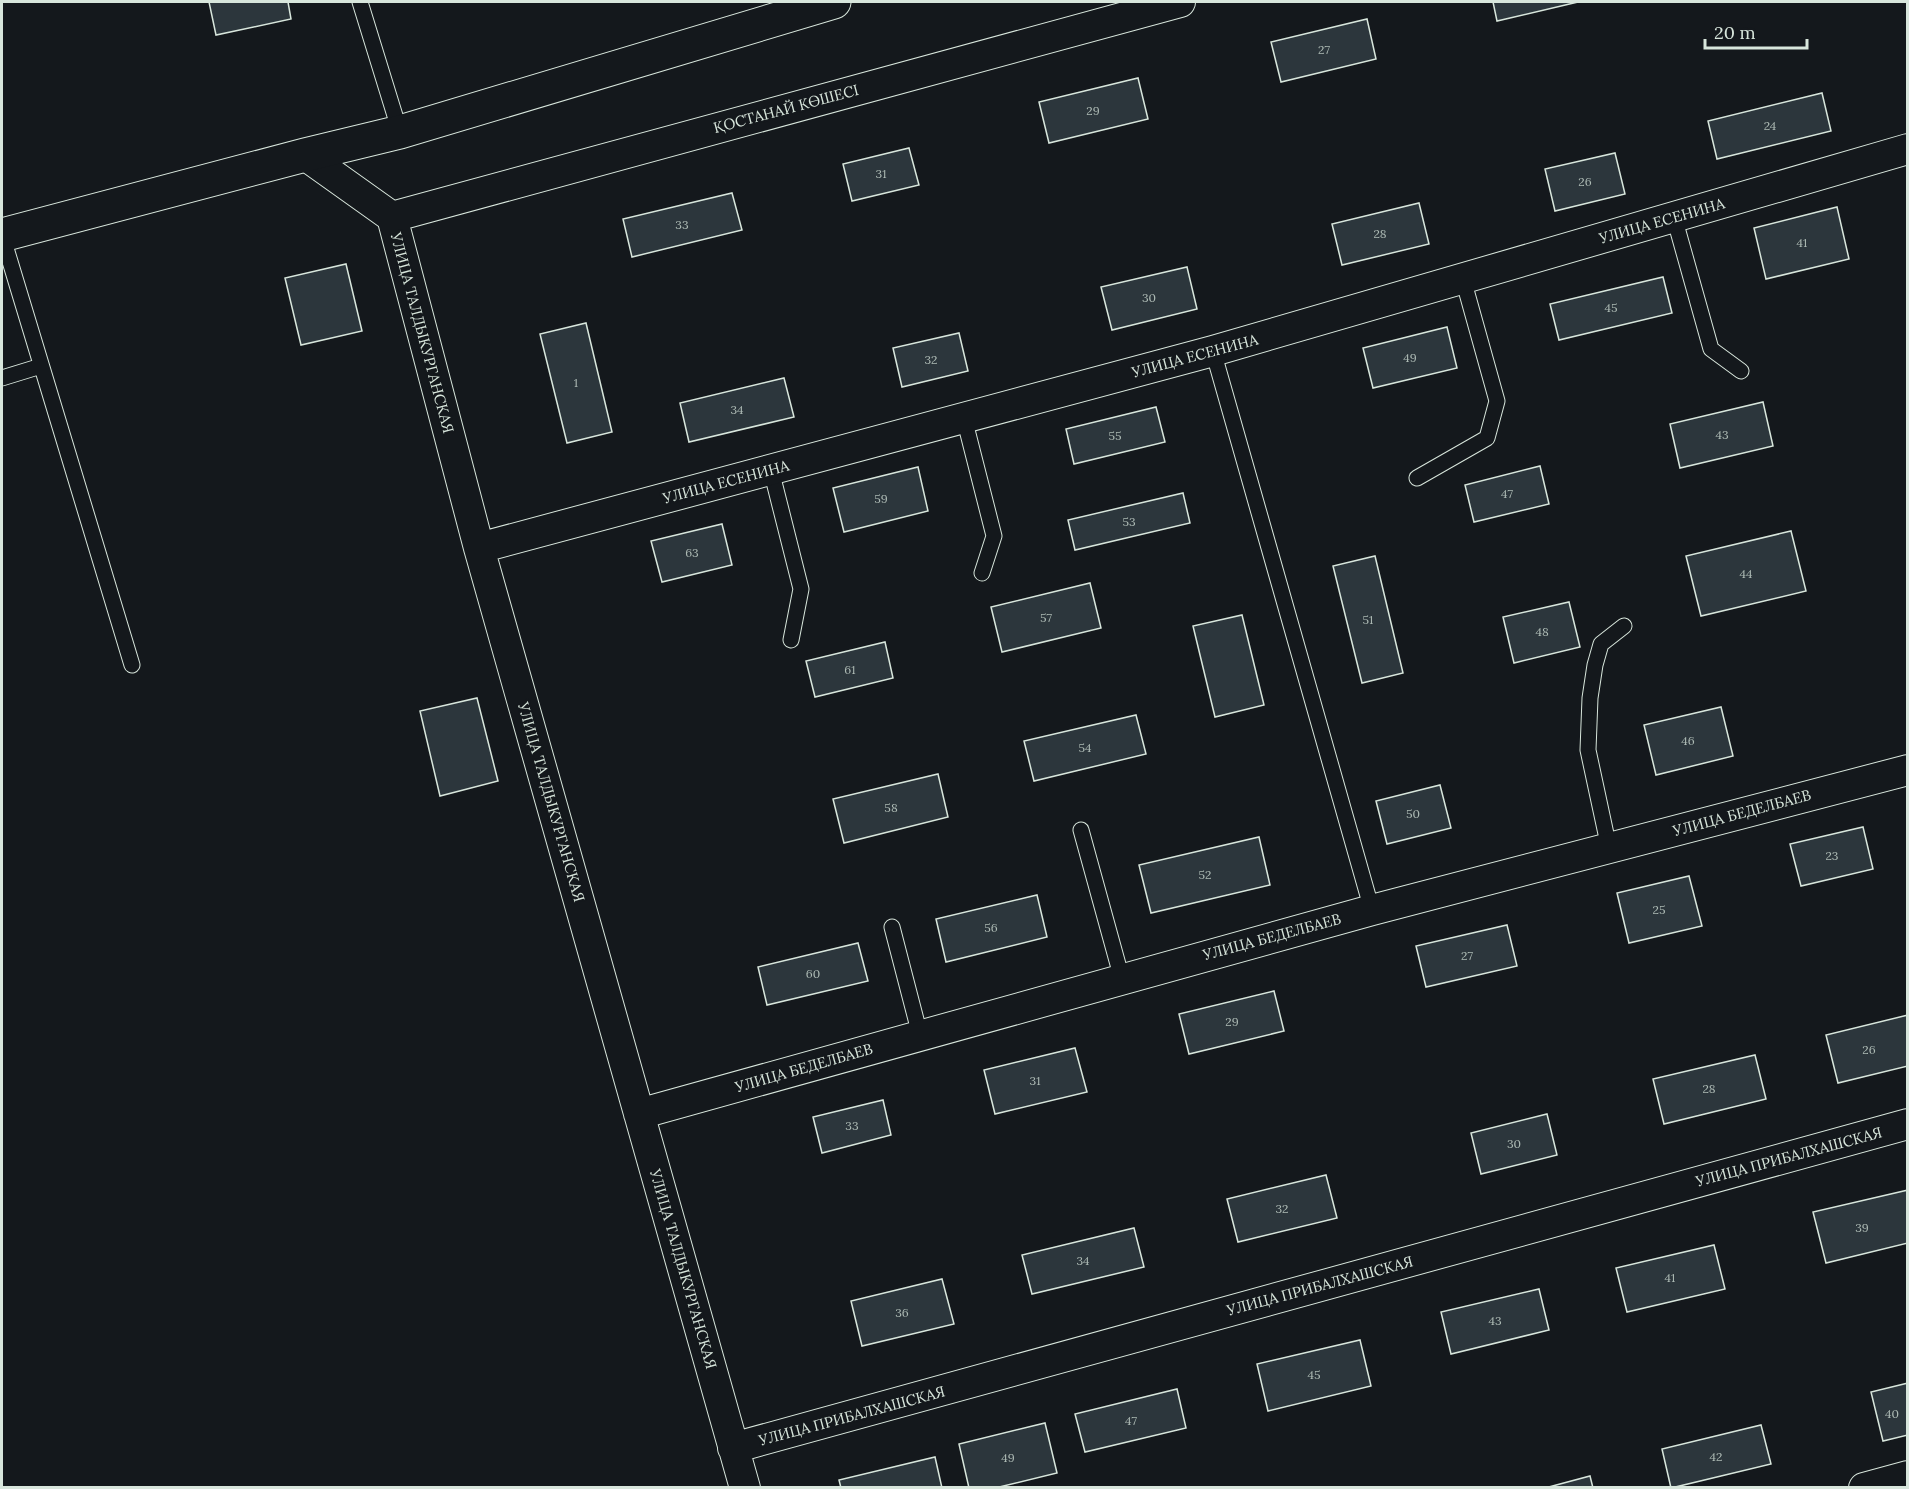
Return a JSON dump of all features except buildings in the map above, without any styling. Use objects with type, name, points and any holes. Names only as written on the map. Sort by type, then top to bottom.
[{"type":"street","points":[[2,235],[400,132],[834,2]]},
{"type":"street","name":"ҚОСТАНАЙ КӨШЕСІ","points":[[392,217],[1180,2]]},
{"type":"street","name":"УЛИЦА ЕСЕНИНА","points":[[479,548],[1213,351],[1908,149]]},
{"type":"street","name":"УЛИЦА ТАЛДЫКУРГАНСКАЯ","points":[[305,155],[392,217],[479,548],[745,1488]]},
{"type":"street","name":"УЛИЦА БЕДЕЛБАЕВ","points":[[639,1114],[1372,910],[1908,770]]},
{"type":"street","name":"УЛИЦА ПРИБАЛХАШСКАЯ","points":[[733,1448],[1908,1124]]},
{"type":"street","points":[[1864,1488],[1908,1476]]},
{"type":"lane","points":[[360,2],[400,132]]},
{"type":"lane","points":[[1674,217],[1711,349],[1741,371]]},
{"type":"lane","points":[[2,235],[132,665]]},
{"type":"lane","points":[[1417,478],[1487,438],[1497,401],[1463,279]]},
{"type":"lane","points":[[1213,351],[1372,910]]},
{"type":"lane","points":[[2,378],[41,366]]},
{"type":"lane","points":[[964,418],[994,536],[982,573]]},
{"type":"lane","points":[[771,470],[801,589],[791,640]]},
{"type":"lane","points":[[1609,848],[1588,750],[1590,698],[1601,644],[1624,626]]},
{"type":"lane","points":[[1081,830],[1122,979]]},
{"type":"lane","points":[[892,927],[920,1035]]}]
